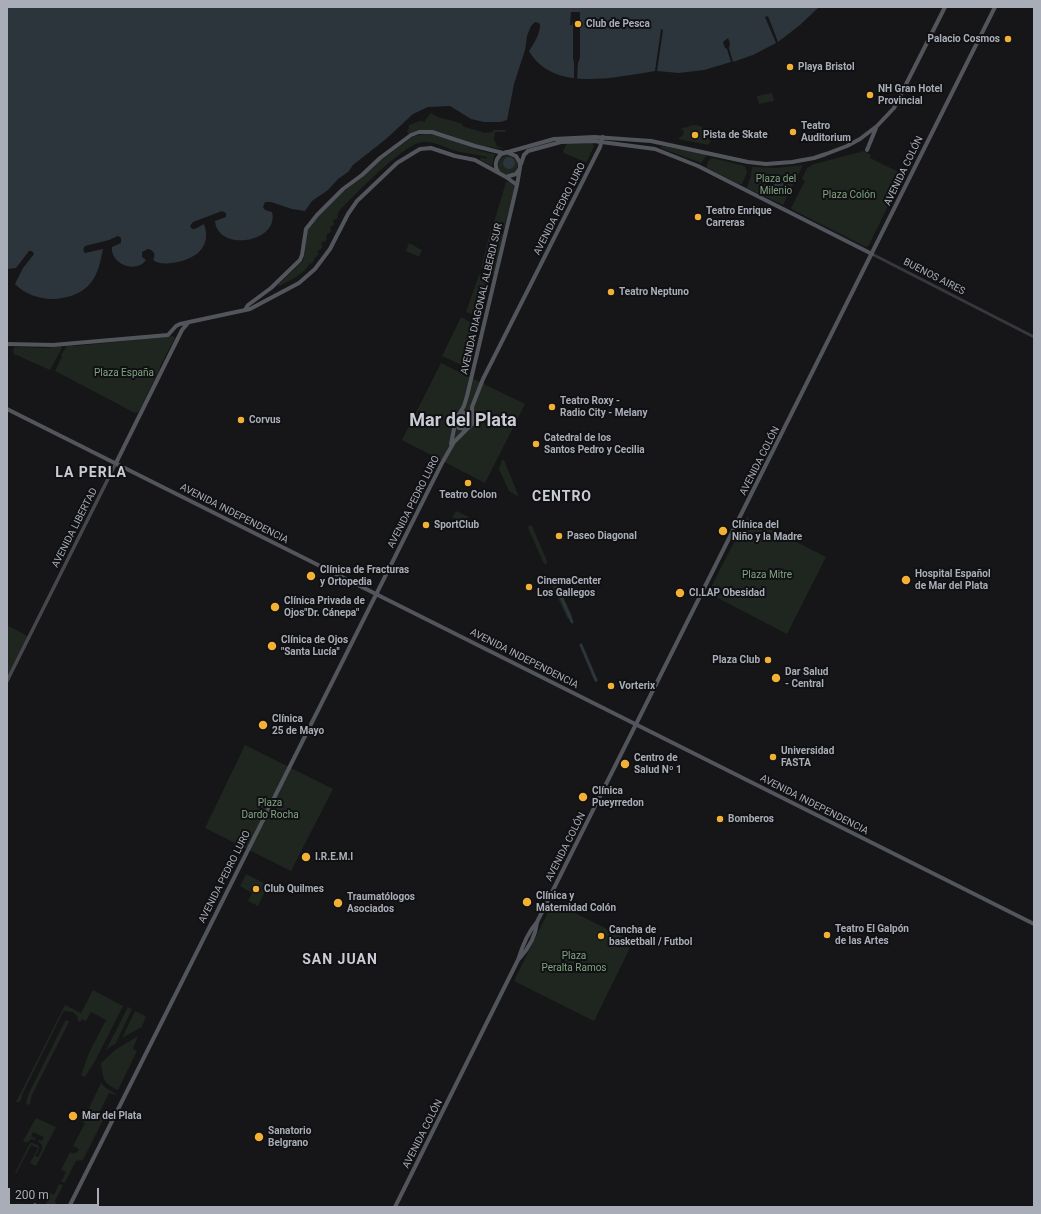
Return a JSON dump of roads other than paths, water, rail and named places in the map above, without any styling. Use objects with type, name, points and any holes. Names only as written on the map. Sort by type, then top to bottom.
[{"type":"main road","points":[[499,173],[496,168],[496,162],[498,157],[504,153],[554,139],[648,140],[748,162],[777,164],[814,158],[837,150],[860,139],[877,126],[895,105],[945,7]]},
{"type":"main road","name":"AVENIDA COLÓN","points":[[518,960],[525,952],[537,923],[724,552],[995,7]]},
{"type":"main road","points":[[867,150],[877,126]]},
{"type":"main road","points":[[246,308],[271,288],[300,260],[303,253],[306,229],[317,214],[343,189],[362,175],[380,158],[411,135],[419,132],[432,132],[475,146],[516,156],[519,159],[520,166]]},
{"type":"main road","points":[[506,177],[516,174],[525,153],[537,148],[566,142],[602,140]]},
{"type":"main road","name":"BUENOS AIRES","points":[[602,140],[655,148],[698,166],[872,254]]},
{"type":"main road","name":"AVENIDA PEDRO LURO","points":[[472,419],[471,410],[474,401],[602,140]]},
{"type":"main road","points":[[7,344],[52,345],[168,335],[178,325],[246,308],[250,309],[299,283],[315,269],[330,249],[348,214],[357,201],[397,163],[418,150],[431,148],[455,156],[475,160],[518,185]]},
{"type":"main road","name":"AVENIDA DIAGONAL ALBERDI SUR","points":[[458,415],[468,396],[518,185],[520,166]]},
{"type":"main road","points":[[271,288],[272,294],[276,296]]},
{"type":"main road","name":"AVENIDA LIBERTAD","points":[[7,681],[185,326],[192,321]]},
{"type":"main road","points":[[468,396],[469,402],[474,401]]},
{"type":"main road","name":"AVENIDA INDEPENDENCIA","points":[[7,409],[1034,924]]},
{"type":"main road","points":[[465,413],[472,419],[472,424],[468,428],[459,428],[456,422],[458,415],[465,413]]},
{"type":"main road","name":"AVENIDA PEDRO LURO","points":[[451,447],[456,422]]},
{"type":"main road","name":"AVENIDA PEDRO LURO","points":[[69,1207],[451,447],[460,435],[468,428]]},
{"type":"main road","name":"AVENIDA COLÓN","points":[[395,1207],[518,960],[527,937],[537,923]]},
{"type":"street","name":"BUENOS AIRES","points":[[872,254],[1034,337]]},
{"type":"waterway","points":[[558,590],[572,622]]},
{"type":"waterway","points":[[581,645],[596,680]]},
{"type":"place","name":"Club de Pesca","points":[[578,24]]},
{"type":"place","name":"Palacio Cosmos","points":[[1008,39]]},
{"type":"place","name":"Playa Bristol","points":[[790,67]]},
{"type":"place","name":"NH Gran Hotel Provincial","points":[[870,95]]},
{"type":"place","name":"Teatro Auditorium","points":[[793,132]]},
{"type":"place","name":"Pista de Skate","points":[[695,135]]},
{"type":"place","name":"Teatro Enrique Carreras","points":[[698,217]]},
{"type":"place","name":"Teatro Neptuno","points":[[611,292]]},
{"type":"place","name":"Teatro Roxy - Radio City - Melany","points":[[552,407]]},
{"type":"place","name":"Corvus","points":[[241,420]]},
{"type":"place","name":"Catedral de los Santos Pedro y Cecilia","points":[[536,444]]},
{"type":"place","name":"Teatro Colon","points":[[468,483]]},
{"type":"place","name":"SportClub","points":[[426,525]]},
{"type":"place","name":"Clínica del Niño y la Madre","points":[[723,531]]},
{"type":"place","name":"Paseo Diagonal","points":[[559,536]]},
{"type":"place","name":"Clínica de Fracturas y Ortopedia","points":[[311,576]]},
{"type":"place","name":"Hospital Español de Mar del Plata","points":[[906,580]]},
{"type":"place","name":"CinemaCenter Los Gallegos","points":[[529,587]]},
{"type":"place","name":"CI.LAP Obesidad","points":[[680,593]]},
{"type":"place","name":"Clínica Privada de Ojos\"Dr. Cánepa\"","points":[[275,607]]},
{"type":"place","name":"Clínica de Ojos \"Santa Lucía\"","points":[[272,646]]},
{"type":"place","name":"Plaza Club","points":[[768,660]]},
{"type":"place","name":"Dar Salud - Central","points":[[776,678]]},
{"type":"place","name":"Vorterix","points":[[611,686]]},
{"type":"place","name":"Clínica 25 de Mayo","points":[[263,725]]},
{"type":"place","name":"Universidad FASTA","points":[[773,757]]},
{"type":"place","name":"Centro de Salud Nº 1","points":[[625,764]]},
{"type":"place","name":"Clínica Pueyrredon","points":[[583,797]]},
{"type":"place","name":"Bomberos","points":[[720,819]]},
{"type":"place","name":"I.R.E.M.I","points":[[306,857]]},
{"type":"place","name":"Club Quilmes","points":[[256,889]]},
{"type":"place","name":"Clínica y Maternidad Colón","points":[[527,902]]},
{"type":"place","name":"Traumatólogos Asociados","points":[[338,903]]},
{"type":"place","name":"Teatro El Galpón de las Artes","points":[[827,935]]},
{"type":"place","name":"Cancha de basketball / Futbol","points":[[601,936]]},
{"type":"place","name":"Mar del Plata","points":[[73,1116]]},
{"type":"place","name":"Sanatorio Belgrano","points":[[259,1137]]},
{"type":"district","name":"Mar del Plata","points":[[463,421]]},
{"type":"district","name":"LA PERLA","points":[[91,473]]},
{"type":"district","name":"CENTRO","points":[[562,497]]},
{"type":"district","name":"SAN JUAN","points":[[340,960]]},
{"type":"park label","name":"Plaza del Milenio","points":[[776,184]]},
{"type":"park label","name":"Plaza Colón","points":[[849,195]]},
{"type":"park label","name":"Plaza España","points":[[124,373]]},
{"type":"park label","name":"Plaza Mitre","points":[[767,575]]},
{"type":"park label","name":"Plaza Dardo Rocha","points":[[270,808]]},
{"type":"park label","name":"Plaza Peralta Ramos","points":[[574,962]]}]
